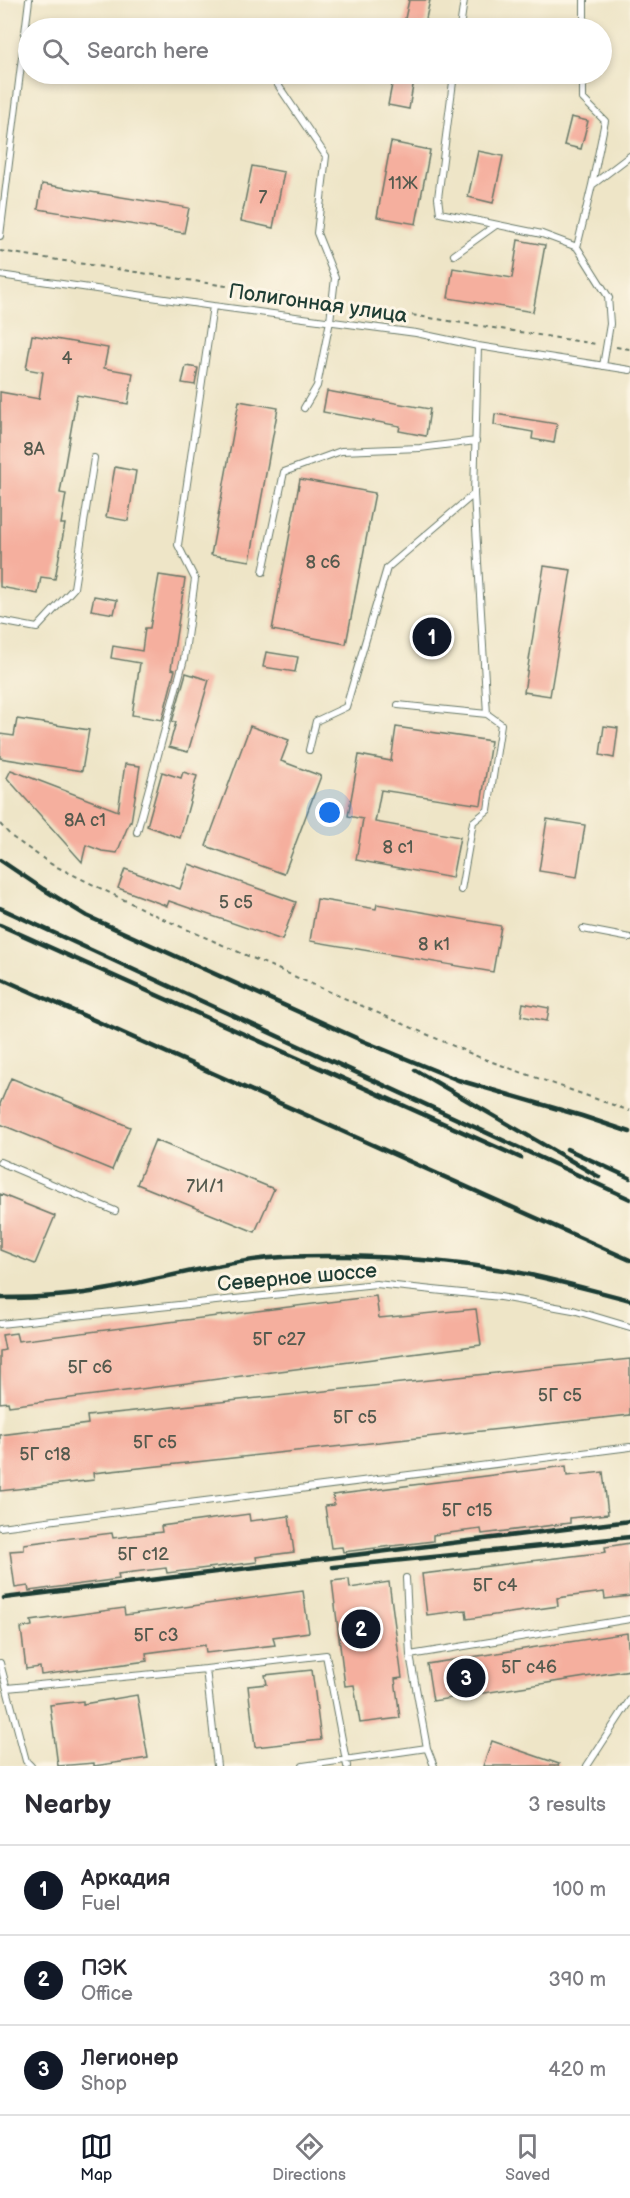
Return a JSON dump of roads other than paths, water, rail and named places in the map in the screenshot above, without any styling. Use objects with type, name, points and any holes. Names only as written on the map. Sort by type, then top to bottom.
[{"type":"lane","points":[[27,18],[29,0]]},
{"type":"lane","points":[[461,18],[464,0]]},
{"type":"lane","points":[[584,0],[584,18]]},
{"type":"lane","points":[[0,236],[19,84]]},
{"type":"lane","points":[[453,84],[438,198],[440,213],[542,234],[577,247],[609,298],[610,324],[603,366]]},
{"type":"lane","points":[[577,247],[605,122],[583,99],[583,84]]},
{"type":"lane","points":[[278,85],[326,156],[317,233],[335,278],[333,303],[317,386],[304,408]]},
{"type":"lane","points":[[592,185],[630,156]]},
{"type":"lane","points":[[454,255],[496,225]]},
{"type":"lane","name":"Полигонная улица","points":[[0,274],[416,333],[478,346],[630,370]]},
{"type":"lane","points":[[137,832],[184,659],[195,579],[178,545],[213,306]]},
{"type":"lane","points":[[478,346],[474,494],[487,714]]},
{"type":"lane","points":[[263,572],[284,471],[341,452],[420,448],[476,441]]},
{"type":"lane","points":[[0,621],[37,628],[74,588],[94,458]]},
{"type":"lane","points":[[309,750],[316,721],[346,707],[387,568],[474,494]]},
{"type":"lane","points":[[398,705],[487,714],[501,724],[488,810],[473,822],[461,890]]},
{"type":"lane","points":[[583,929],[630,939]]},
{"type":"lane","points":[[0,1162],[115,1210]]},
{"type":"lane","name":"Северное шоссе","points":[[0,1324],[376,1284],[500,1297],[573,1310],[630,1327]]},
{"type":"lane","points":[[0,1527],[630,1447]]},
{"type":"lane","points":[[406,1578],[410,1656],[427,1748],[434,1766]]},
{"type":"lane","points":[[410,1656],[630,1619]]},
{"type":"lane","points":[[7,1688],[326,1655],[347,1763]]},
{"type":"lane","points":[[0,1663],[26,1761],[31,1766]]},
{"type":"lane","points":[[206,1669],[218,1766]]},
{"type":"lane","points":[[587,1766],[630,1700]]},
{"type":"lane","points":[[303,1766],[347,1763],[427,1748]]},
{"type":"railway","points":[[0,860],[87,916],[363,1041],[458,1080],[630,1132]]},
{"type":"railway","points":[[0,908],[630,1199]]},
{"type":"railway","points":[[0,925],[521,1158]]},
{"type":"railway","points":[[0,978],[630,1260]]},
{"type":"railway","points":[[415,1070],[599,1177]]},
{"type":"railway","points":[[567,1149],[630,1178]]},
{"type":"railway","points":[[0,1298],[82,1293],[242,1262],[282,1257],[326,1256],[409,1259],[490,1268],[540,1277],[630,1300]]},
{"type":"railway","points":[[4,1598],[630,1521]]},
{"type":"railway","points":[[333,1567],[630,1537]]},
{"type":"place","name":"Аркадия","points":[[432,637]]},
{"type":"place","name":"ПЭК","points":[[361,1629]]},
{"type":"place","name":"Легионер","points":[[466,1678]]}]
